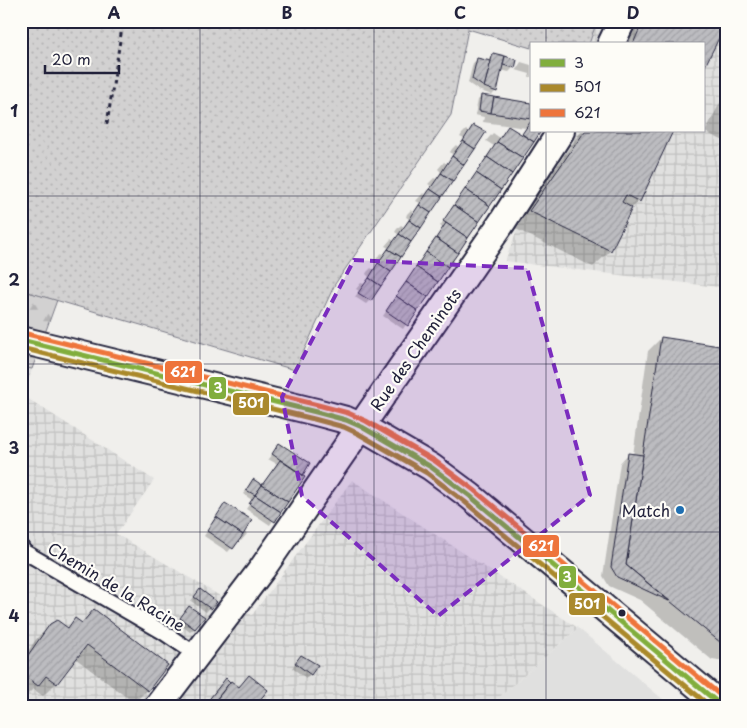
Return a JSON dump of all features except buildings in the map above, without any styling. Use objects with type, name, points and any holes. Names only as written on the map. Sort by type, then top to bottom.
[{"type":"street","points":[[611,42],[622,21]]},
{"type":"street","name":"Rue des Cheminots","points":[[157,707],[262,569],[501,224],[560,132]]},
{"type":"street","points":[[21,340],[316,412],[362,426],[431,467],[470,496],[723,707]]},
{"type":"lane","name":"Chemin de la Racine","points":[[22,549],[163,632],[197,655]]},
{"type":"path","points":[[107,124],[123,21]]},
{"type":"highlighted area","points":[[354,260],[527,268],[590,495],[438,616],[302,496],[282,397]]},
{"type":"shaded area","points":[[597,21],[726,21],[726,288],[505,261],[555,132],[704,132],[704,42],[590,42]]},
{"type":"shaded area","points":[[21,367],[32,369],[24,396],[154,480],[116,534],[252,615],[352,480],[578,628],[488,707],[21,707]]},
{"type":"shaded area","points":[[578,628],[672,707],[488,707]]},
{"type":"green space","points":[[21,21],[597,21],[590,42],[530,42],[530,48],[468,29],[451,115],[335,284],[295,370],[21,290]]},
{"type":"green space","points":[[21,290],[57,300],[32,369],[21,367]]},
{"type":"transit line","name":"621","points":[[23,333],[318,405],[348,413],[366,421],[435,461],[474,490],[726,700]]},
{"type":"transit line","name":"3","points":[[21,340],[316,412],[346,420],[362,427],[431,467],[470,496],[723,707]]},
{"type":"transit line","name":"501","points":[[21,348],[314,419],[344,427],[359,434],[427,473],[465,502],[711,707]]},
{"type":"place","name":"Match","points":[[680,510]]}]
